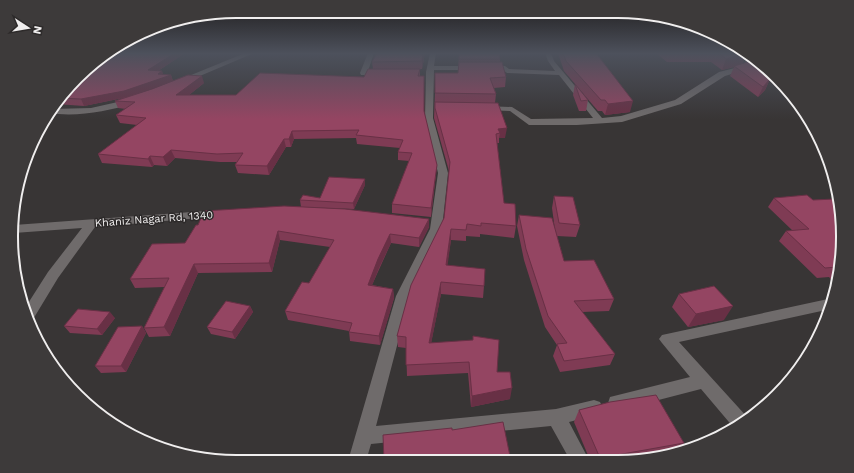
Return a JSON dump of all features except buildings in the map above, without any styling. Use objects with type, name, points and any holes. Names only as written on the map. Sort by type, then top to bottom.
[{"type":"street","points":[[169,86],[196,75]]},
{"type":"street","points":[[358,455],[403,296],[436,229],[443,173],[429,118],[433,107],[429,75]]},
{"type":"street","points":[[563,75],[599,120]]},
{"type":"street","points":[[474,108],[512,109],[529,122],[622,119],[678,102],[720,75]]},
{"type":"street","points":[[57,112],[108,109],[141,97]]},
{"type":"street","name":"Khaniz Nagar Rd, 1340","points":[[18,229],[228,213]]},
{"type":"street","points":[[422,221],[437,223]]},
{"type":"street","points":[[31,310],[53,275],[92,223]]},
{"type":"street","points":[[738,419],[667,340],[825,305]]},
{"type":"street","points":[[363,436],[556,417],[704,381]]},
{"type":"street","points":[[556,417],[577,455]]}]
